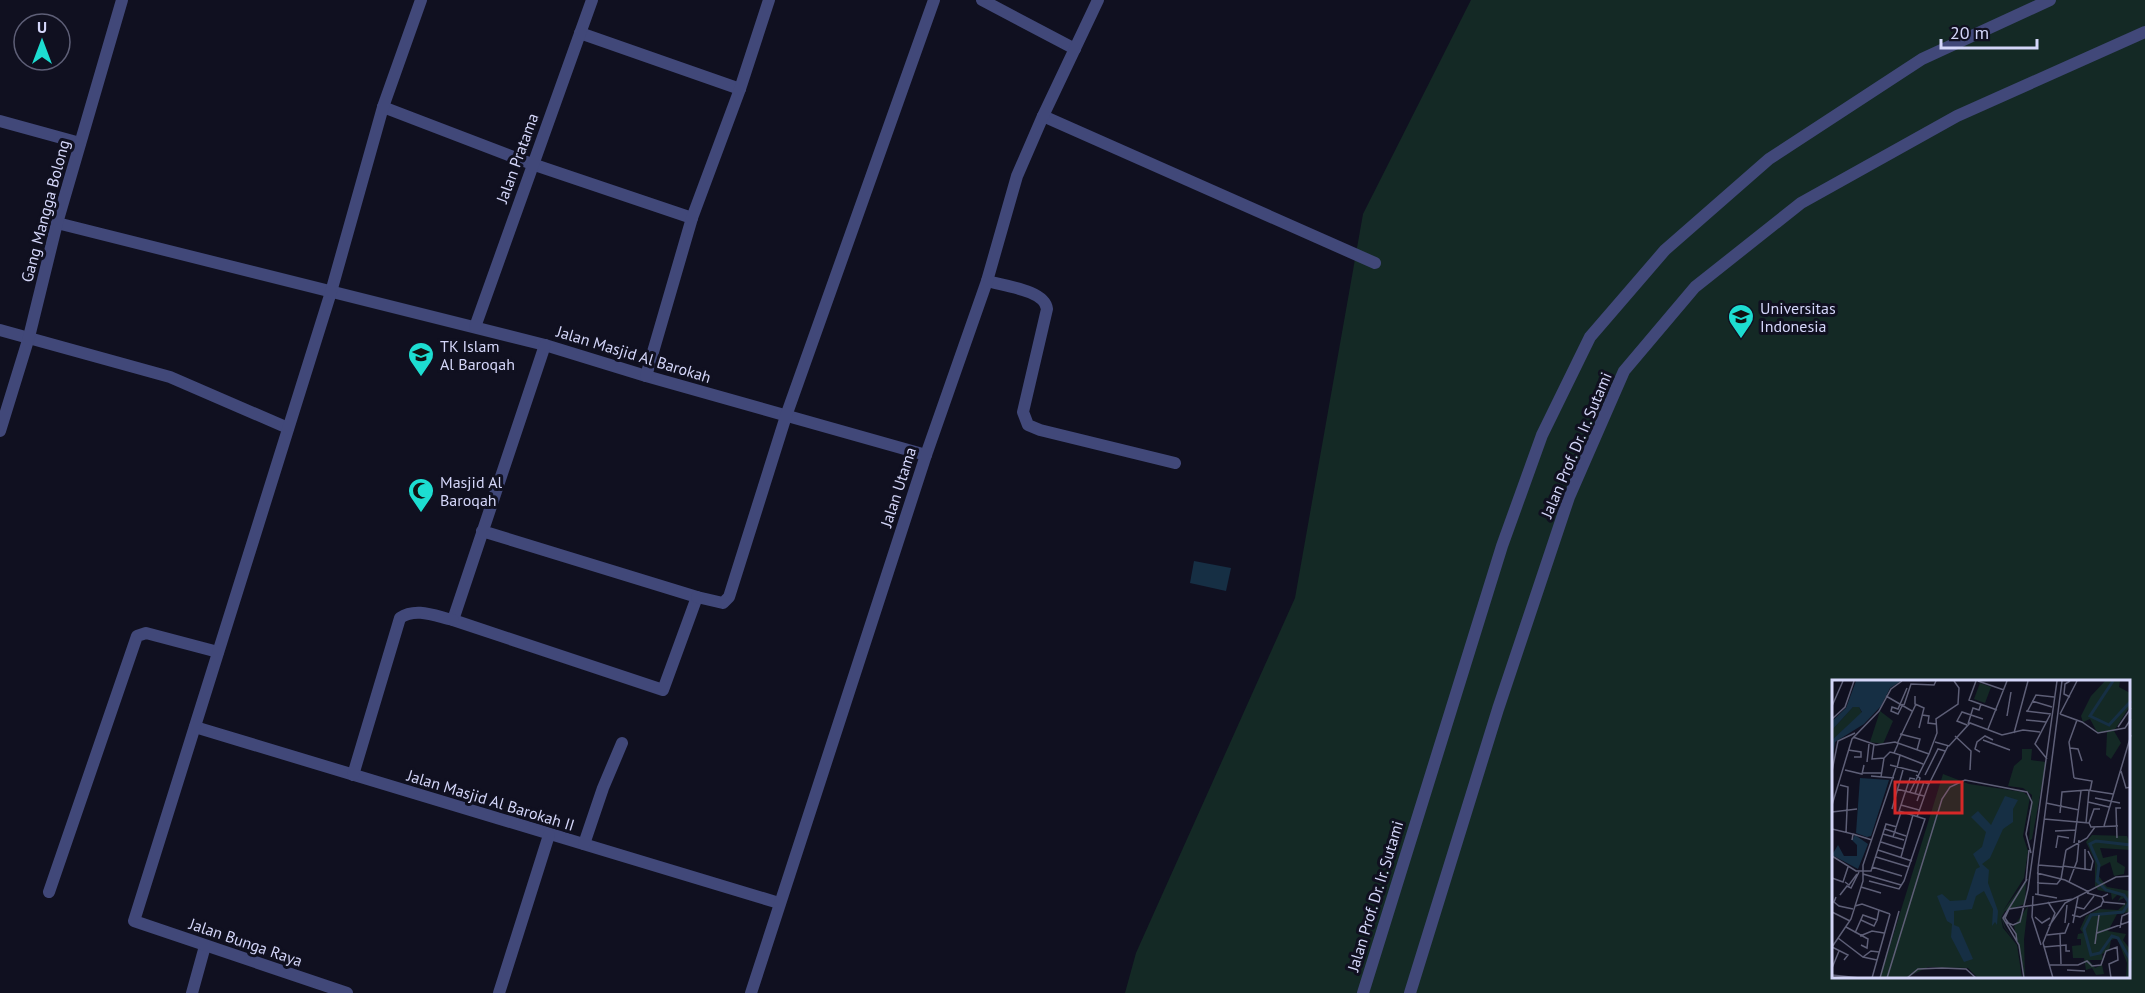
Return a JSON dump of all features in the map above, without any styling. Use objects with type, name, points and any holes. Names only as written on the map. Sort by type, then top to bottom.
[{"type":"street","name":"Gang Mangga Bolong","points":[[0,431],[28,337],[57,223],[122,0]]},
{"type":"street","points":[[195,727],[331,292],[383,107],[421,0]]},
{"type":"street","name":"Jalan Pratama","points":[[475,327],[592,0]]},
{"type":"street","points":[[646,376],[692,218],[740,89],[769,0]]},
{"type":"street","points":[[482,531],[698,597],[723,603],[729,597],[786,416],[934,0]]},
{"type":"street","points":[[982,0],[1075,49]]},
{"type":"street","name":"Jalan Utama","points":[[751,993],[926,455],[987,281],[1017,176],[1098,0]]},
{"type":"street","name":"Jalan Prof. Dr. Ir. Sutami","points":[[1363,993],[1502,546],[1542,435],[1590,337],[1665,250],[1769,159],[1922,59],[2050,0]]},
{"type":"street","name":"Jalan Prof. Dr. Ir. Sutami","points":[[1410,993],[1498,709],[1569,497],[1624,371],[1695,287],[1802,203],[1957,116],[2145,32]]},
{"type":"street","points":[[580,33],[740,89]]},
{"type":"street","points":[[383,107],[532,165],[692,218]]},
{"type":"street","points":[[1043,116],[1376,263]]},
{"type":"street","points":[[0,120],[80,143]]},
{"type":"street","name":"Jalan Masjid Al Barokah","points":[[57,223],[545,345],[926,455]]},
{"type":"street","points":[[987,281],[1039,295],[1046,302],[1047,309],[1023,412],[1028,425],[1040,430],[1175,463]]},
{"type":"street","points":[[0,330],[170,377],[288,428]]},
{"type":"street","points":[[453,620],[545,345]]},
{"type":"street","points":[[353,776],[400,618],[408,613],[418,612],[453,620],[663,690],[698,597]]},
{"type":"street","points":[[49,892],[137,636],[146,633],[218,652]]},
{"type":"street","name":"Jalan Masjid Al Barokah II","points":[[195,727],[779,903]]},
{"type":"street","name":"Jalan Bunga Raya","points":[[195,727],[134,921],[347,993]]},
{"type":"street","points":[[584,844],[603,788],[622,743]]},
{"type":"street","points":[[499,993],[549,835]]},
{"type":"street","points":[[192,993],[205,946]]},
{"type":"green space","name":"Universitas Indonesia","points":[[1471,0],[2145,0],[2145,993],[1125,993],[1136,953],[1295,598],[1363,214]]},
{"type":"water","points":[[1194,561],[1231,568],[1226,591],[1190,583]]},
{"type":"place","name":"Universitas Indonesia","points":[[1741,340]]},
{"type":"place","name":"TK Islam Al Baroqah","points":[[421,378]]},
{"type":"place","name":"Masjid Al Baroqah","points":[[421,514]]}]
